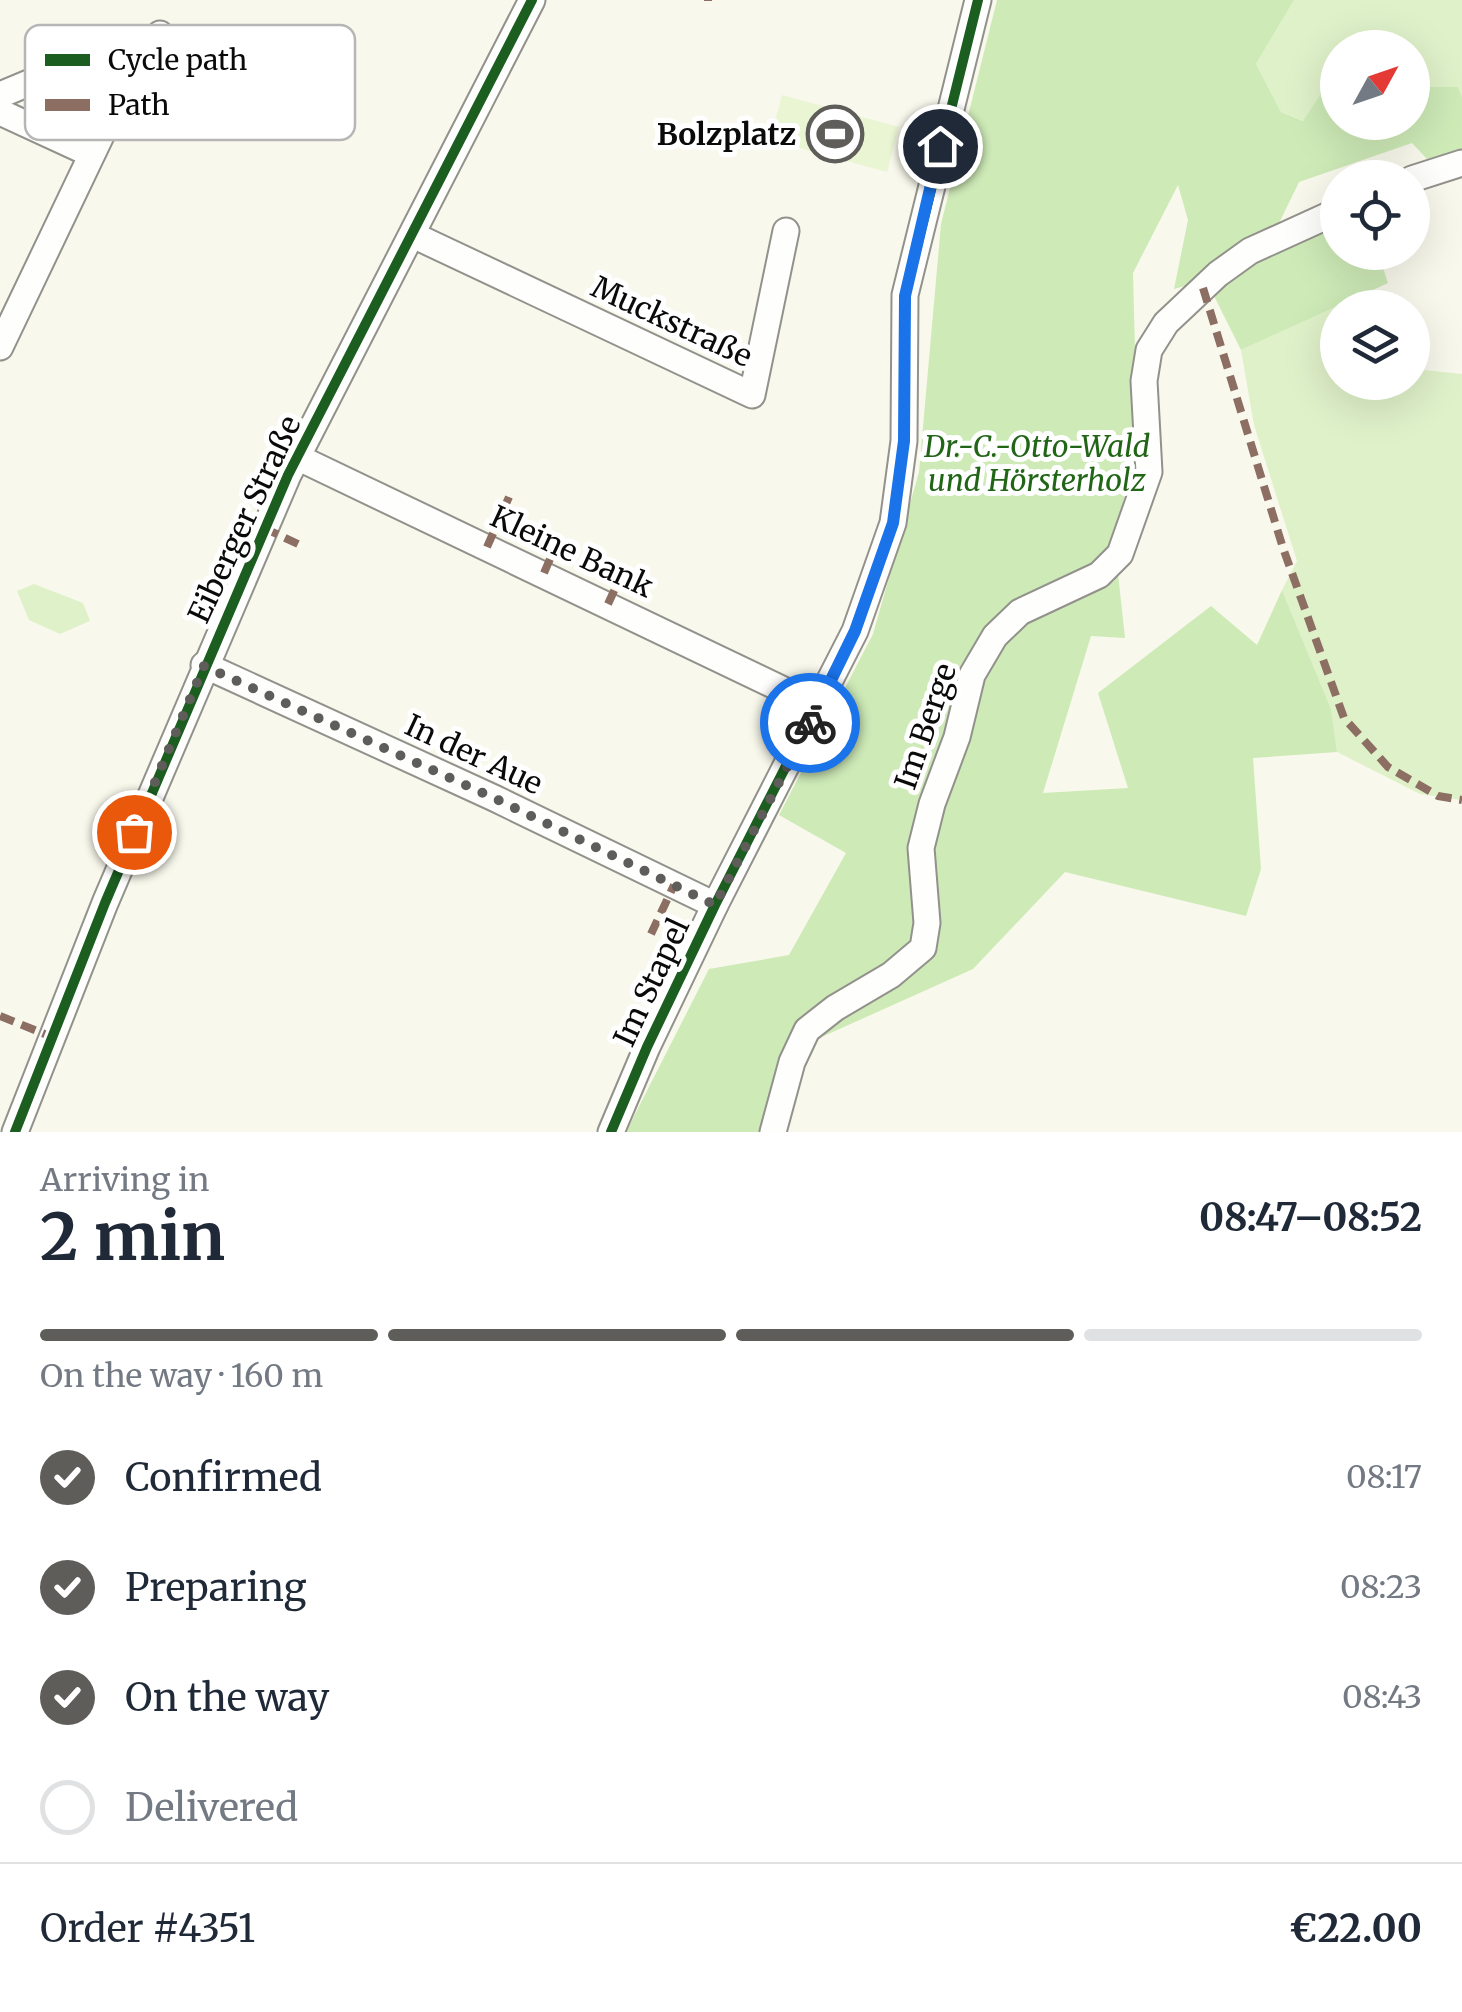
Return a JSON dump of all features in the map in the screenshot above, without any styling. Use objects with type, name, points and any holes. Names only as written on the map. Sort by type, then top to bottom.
[{"type":"street","name":"Eiberger Straße","points":[[20,1130],[104,903],[297,457],[532,0]]},
{"type":"street","name":"Im Stapel","points":[[611,1132],[715,905],[855,631],[893,523],[904,441],[905,296],[978,0]]},
{"type":"street","points":[[0,95],[25,85]]},
{"type":"street","points":[[0,112],[25,124]]},
{"type":"street","points":[[61,140],[91,154]]},
{"type":"street","points":[[0,347],[98,140]]},
{"type":"street","points":[[1430,173],[1462,163]]},
{"type":"street","name":"Im Berge","points":[[772,1132],[792,1062],[807,1030],[834,1008],[891,976],[923,948],[927,923],[921,848],[932,804],[957,737],[972,675],[995,636],[1020,612],[1100,575],[1120,554],[1149,472],[1144,382],[1149,350],[1166,323],[1218,274],[1250,251],[1320,219]]},
{"type":"street","name":"Muckstraße","points":[[413,235],[752,395],[786,231]]},
{"type":"street","name":"Kleine Bank","points":[[297,457],[818,707]]},
{"type":"street","name":"In der Aue","points":[[204,666],[494,798],[715,905]]},
{"type":"green space","name":"Dr.-C.-Otto-Wald und Hörsterholz","points":[[997,0],[1294,0],[1256,64],[1281,112],[1303,121],[1320,95],[1320,140],[1430,140],[1430,87],[1458,87],[1462,97],[1462,149],[1427,159],[1412,143],[1363,160],[1320,160],[1320,175],[1299,182],[1268,246],[1320,230],[1320,270],[1384,270],[1388,283],[1373,290],[1320,290],[1320,314],[1241,350],[1206,280],[1174,289],[1188,220],[1178,185],[1133,273],[1137,430],[1115,546],[1125,638],[1091,636],[1043,793],[1128,788],[1098,693],[1211,606],[1257,645],[1282,590],[1331,709],[1337,752],[1253,758],[1261,869],[1246,916],[1065,872],[973,969],[815,1040],[795,1076],[780,1132],[626,1132],[709,969],[789,955],[846,853],[779,815],[873,634],[919,472],[941,224]]},
{"type":"green space","points":[[1294,0],[1462,0],[1462,97],[1458,87],[1430,87],[1430,30],[1320,30],[1320,96],[1304,121],[1281,112],[1256,64]]},
{"type":"green space","name":"Bolzplatz","points":[[782,95],[899,127],[887,172],[770,140]]},
{"type":"green space","points":[[1320,314],[1320,400],[1430,400],[1430,371],[1462,374],[1462,800],[1420,794],[1337,752],[1331,709],[1282,590],[1297,561],[1254,425],[1241,350]]},
{"type":"green space","points":[[34,584],[83,603],[90,621],[60,634],[29,620],[17,591]]},
{"type":"marked path","points":[[1203,288],[1283,548],[1344,718],[1388,767],[1438,796],[1462,800]]},
{"type":"marked path","points":[[487,547],[509,497]]},
{"type":"marked path","points":[[264,528],[298,544]]},
{"type":"marked path","points":[[544,573],[562,531]]},
{"type":"marked path","points":[[608,604],[624,569]]},
{"type":"marked path","points":[[651,934],[674,885]]},
{"type":"marked path","points":[[0,1016],[52,1037]]},
{"type":"cycle path","points":[[15,1132],[105,903],[288,475],[532,0]]},
{"type":"cycle path","points":[[611,1132],[715,905],[855,631],[893,523],[904,441],[905,295],[978,0]]},
{"type":"way so far","points":[[134,832],[204,666],[494,798],[715,905],[810,723]]},
{"type":"place","name":"Bolzplatz","points":[[835,134]]},
{"type":"route","points":[[810,723],[855,631],[893,523],[904,441],[905,296],[940,146]]}]
